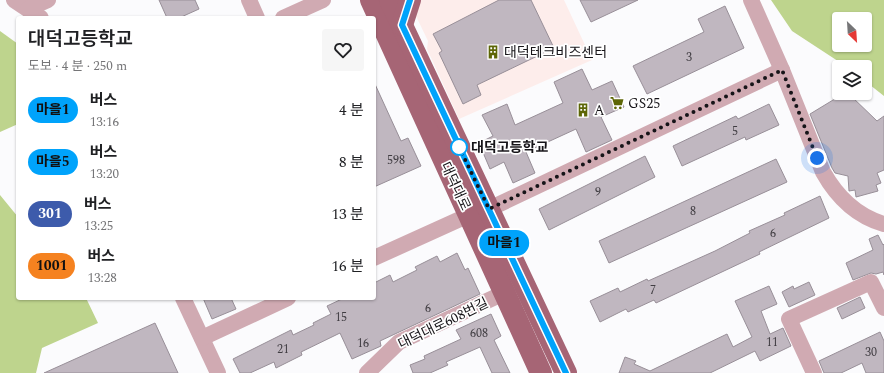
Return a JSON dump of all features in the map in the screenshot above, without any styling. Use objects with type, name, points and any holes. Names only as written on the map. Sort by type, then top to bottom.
[{"type":"main road","name":"대덕대로","points":[[371,0],[479,212],[566,373]]},
{"type":"main road","name":"대덕대로","points":[[390,0],[402,25],[479,212],[504,293],[541,373]]},
{"type":"main road","points":[[402,25],[410,0]]},
{"type":"street","points":[[14,0],[35,14],[48,0]]},
{"type":"street","points":[[249,0],[256,16]]},
{"type":"street","points":[[287,16],[323,0]]},
{"type":"street","points":[[751,0],[782,70],[823,172],[831,187],[849,207],[874,221],[884,224]]},
{"type":"street","points":[[376,257],[479,212],[782,70]]},
{"type":"street","points":[[814,373],[789,319],[871,282],[884,308]]},
{"type":"street","name":"대덕대로608번길","points":[[367,373],[399,342],[504,293]]},
{"type":"street","points":[[184,300],[218,373]]},
{"type":"street","points":[[202,338],[284,300]]},
{"type":"shaded area","points":[[421,0],[564,0],[592,60],[459,119],[427,49],[428,41],[415,14]]},
{"type":"green space","points":[[771,0],[884,0],[884,96],[872,87],[872,60],[836,60],[792,31]]},
{"type":"green space","points":[[0,31],[16,43],[16,125],[0,132]]},
{"type":"green space","points":[[0,195],[16,215],[16,300],[87,300],[98,323],[42,348],[36,373],[0,373]]},
{"type":"building","points":[[159,0],[195,0],[199,9],[183,16],[166,16]]},
{"type":"building","name":"대덕테크비즈센터","points":[[499,0],[531,0],[554,48],[477,85],[481,95],[463,104],[439,53],[442,51],[433,34]]},
{"type":"building","points":[[580,0],[638,0],[591,22]]},
{"type":"building","points":[[725,6],[744,48],[647,94],[633,66],[704,32],[698,19]]},
{"type":"building","points":[[582,69],[592,90],[612,81],[624,107],[601,117],[612,140],[586,152],[576,129],[526,152],[535,173],[513,183],[504,162],[490,169],[479,143],[493,136],[482,115],[507,104],[515,125],[563,103],[554,82]]},
{"type":"building","points":[[376,86],[401,141],[408,138],[421,166],[376,186]]},
{"type":"building","points":[[833,100],[855,100],[877,121],[884,116],[884,170],[877,173],[881,183],[876,185],[878,191],[856,197],[855,190],[849,191],[848,176],[835,173],[810,114]]},
{"type":"building","points":[[769,104],[779,125],[746,140],[745,137],[682,166],[673,146],[736,116],[738,119]]},
{"type":"building","points":[[645,156],[655,177],[549,230],[539,209]]},
{"type":"building","points":[[776,159],[787,182],[609,263],[599,241]]},
{"type":"building","points":[[820,196],[829,218],[759,252],[760,254],[656,303],[654,300],[628,312],[626,309],[600,322],[590,301],[618,288],[620,292],[647,279],[648,281],[715,251],[750,233],[749,231],[785,215],[784,213]]},
{"type":"building","points":[[878,235],[883,245],[884,244],[884,275],[883,272],[876,274],[871,273],[853,280],[846,263],[873,250],[869,239]]},
{"type":"building","points":[[457,253],[465,270],[468,268],[480,294],[380,341],[381,346],[352,359],[340,333],[301,352],[302,355],[276,368],[274,362],[250,373],[240,373],[233,359],[291,330],[293,335],[314,325],[313,323],[331,314],[327,306],[340,300],[376,300],[376,282],[390,275],[393,282],[417,270],[415,267],[437,256],[440,262]]},
{"type":"building","points":[[809,282],[815,295],[789,307],[782,292],[793,286],[794,289]]},
{"type":"building","points":[[769,286],[777,304],[761,311],[770,334],[783,328],[791,346],[760,361],[755,351],[710,373],[619,373],[625,357],[636,361],[634,364],[650,371],[727,334],[733,347],[752,337],[735,301]]},
{"type":"building","points":[[860,297],[865,308],[842,319],[837,308]]},
{"type":"building","points":[[204,300],[232,300],[236,309],[212,319]]},
{"type":"building","points":[[491,314],[501,336],[494,340],[510,373],[492,373],[480,347],[446,362],[448,365],[430,373],[413,373],[410,365],[425,359],[424,356],[461,339],[456,330]]},
{"type":"building","points":[[155,323],[178,373],[44,373]]},
{"type":"building","points":[[880,332],[884,341],[884,373],[866,373],[862,363],[841,373],[824,373],[819,361]]},
{"type":"bus line","name":"마을1","points":[[410,0],[402,25],[566,373]]},
{"type":"place","name":"대덕테크비즈센터","points":[[493,52]]},
{"type":"place","name":"GS25","points":[[617,103]]},
{"type":"place","name":"A","points":[[583,110]]},
{"type":"place","name":"대덕고등학교","points":[[459,147]]},
{"type":"route","points":[[459,147],[489,209],[782,70],[817,158]]}]
